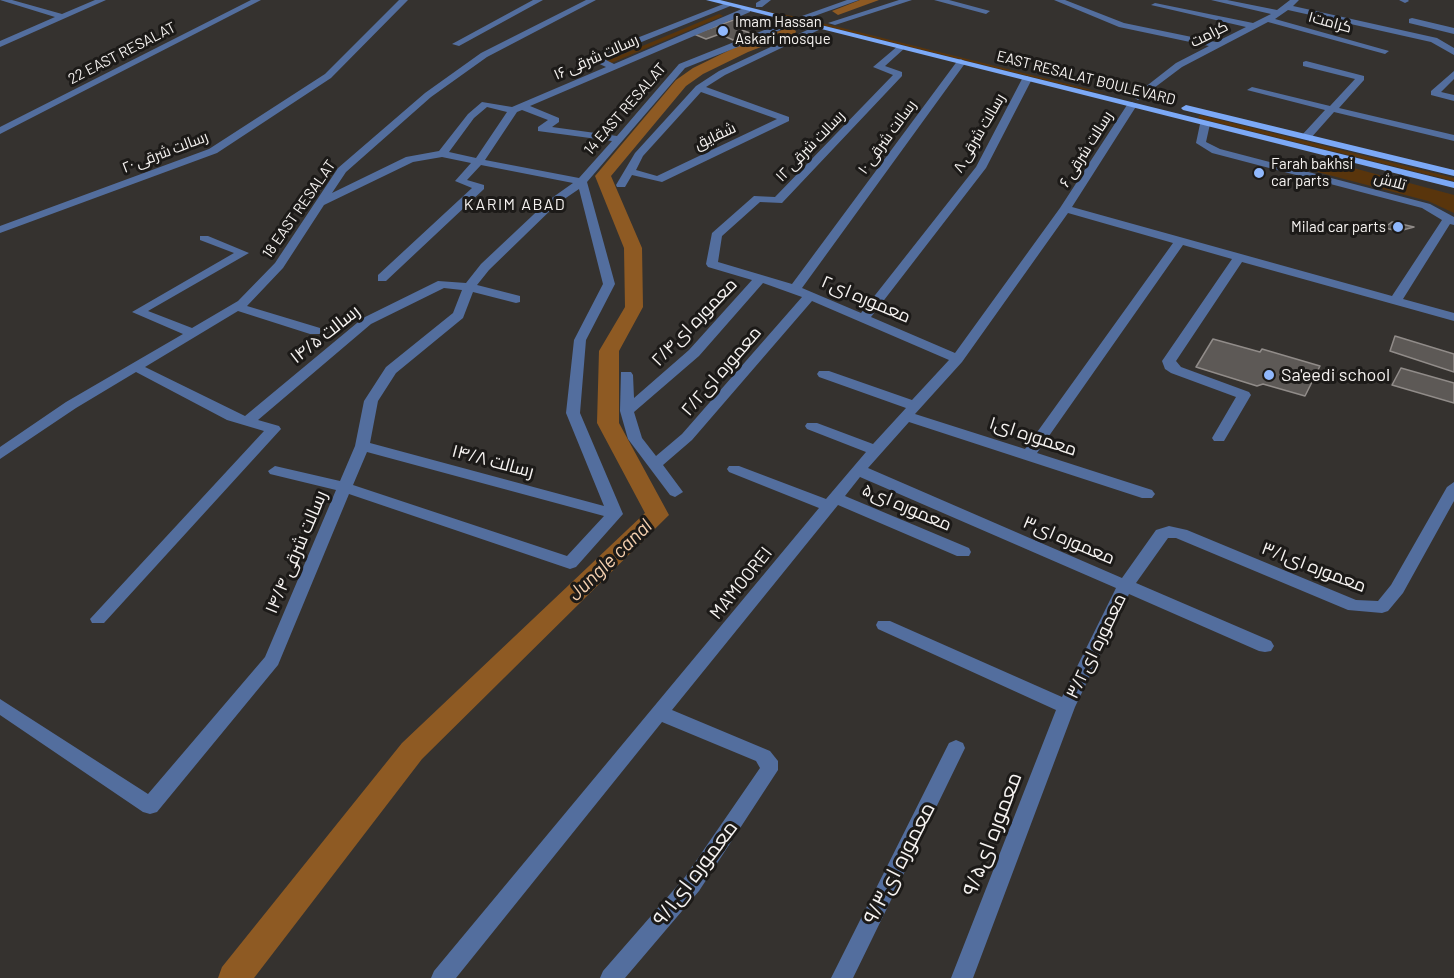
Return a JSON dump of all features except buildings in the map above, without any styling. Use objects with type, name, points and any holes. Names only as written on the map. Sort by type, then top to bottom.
[{"type":"main road","name":"EAST RESALAT BOULEVARD","points":[[710,0],[821,27],[906,44],[1135,101],[1205,124],[1454,185]]},
{"type":"main road","name":"EAST RESALAT BOULEVARD","points":[[739,0],[763,2],[961,62],[1027,79],[1306,137],[1454,173]]},
{"type":"street","points":[[3,0],[63,17]]},
{"type":"street","points":[[2,42],[102,0]]},
{"type":"street","name":"22 EAST RESALAT","points":[[0,131],[257,0]]},
{"type":"street","points":[[0,230],[213,151],[328,76],[404,0]]},
{"type":"street","points":[[456,44],[539,0]]},
{"type":"street","name":"18 EAST RESALAT","points":[[0,454],[71,405],[237,307],[279,265],[342,170],[428,95],[484,55],[592,0]]},
{"type":"street","points":[[806,16],[855,0]]},
{"type":"street","points":[[832,22],[908,0]]},
{"type":"street","points":[[938,0],[986,11]]},
{"type":"street","points":[[1059,0],[1122,25],[1217,45]]},
{"type":"street","points":[[1215,0],[1282,10],[1434,40],[1454,52]]},
{"type":"street","name":"کرامت","points":[[1135,101],[1179,65],[1267,19],[1294,0]]},
{"type":"street","points":[[612,66],[594,58],[729,5]]},
{"type":"street","points":[[1155,5],[1254,26]]},
{"type":"street","name":"رسالت شرقی ۱۶","points":[[517,108],[747,10]]},
{"type":"street","name":"کرامت۱","points":[[1267,19],[1385,51]]},
{"type":"street","name":"14 EAST RESALAT","points":[[582,182],[682,66],[795,21]]},
{"type":"street","points":[[1412,21],[1454,31]]},
{"type":"street","points":[[621,185],[639,155],[699,88],[722,73],[821,27]]},
{"type":"street","points":[[1434,40],[1454,31]]},
{"type":"street","name":"رسالت شرقی ۱۲","points":[[712,264],[716,235],[758,198],[778,201],[899,74],[878,67],[906,44]]},
{"type":"street","name":"رسالت شرقی ۱۰","points":[[795,289],[961,62]]},
{"type":"street","points":[[1306,64],[1361,78],[1306,137]]},
{"type":"street","points":[[1454,74],[1434,93],[1454,98]]},
{"type":"street","name":"رسالت شرقی ۸","points":[[865,317],[981,168],[1027,79]]},
{"type":"street","name":"شقایق","points":[[629,171],[658,180],[786,119],[699,88]]},
{"type":"street","points":[[1252,90],[1454,138]]},
{"type":"street","name":"رسالت شرقی ۶","points":[[1065,209],[1135,101]]},
{"type":"street","points":[[441,154],[471,116],[485,104],[517,108],[556,120],[542,129],[619,139]]},
{"type":"street","points":[[382,278],[480,187],[460,181],[479,161],[517,108]]},
{"type":"street","name":"تلاش","points":[[1205,124],[1201,140],[1204,146],[1426,206],[1451,221]]},
{"type":"street","points":[[275,471],[344,487],[570,563],[615,514],[573,413],[580,340],[609,284],[582,182],[441,154],[410,159],[320,204]]},
{"type":"street","points":[[1280,168],[1348,159]]},
{"type":"street","name":"رسالت شرقی ۱۴/۴","points":[[0,706],[150,806],[272,660],[362,446],[370,401],[391,370],[459,315],[469,287],[485,267],[553,202],[582,182]]},
{"type":"street","points":[[1065,209],[1454,317]]},
{"type":"street","name":"MA'MOOREI","points":[[441,978],[858,470],[957,359],[1065,209]]},
{"type":"street","points":[[1395,301],[1451,221]]},
{"type":"street","points":[[193,333],[138,312],[243,253],[204,238]]},
{"type":"street","points":[[1028,455],[1180,241]]},
{"type":"street","points":[[1219,438],[1244,395],[1176,370],[1170,366],[1169,361],[1239,258]]},
{"type":"street","name":"معموره ای۲","points":[[712,264],[795,289],[865,317],[957,359]]},
{"type":"street","name":"معموره ای۲/۴","points":[[627,411],[693,353],[759,280]]},
{"type":"street","name":"رسالت ۱۴/۵","points":[[247,422],[367,321],[442,284],[469,287],[516,299]]},
{"type":"street","name":"معموره ای۲/۲","points":[[654,465],[687,437],[810,295]]},
{"type":"street","points":[[237,307],[315,331]]},
{"type":"street","points":[[98,619],[274,429],[232,417],[136,367]]},
{"type":"street","name":"معموره ای۱","points":[[824,374],[911,411],[1028,455],[1148,494]]},
{"type":"street","points":[[626,375],[627,411],[635,439],[675,492]]},
{"type":"street","points":[[812,426],[876,450]]},
{"type":"street","name":"رسالت ۱۴/۸","points":[[362,446],[615,514]]},
{"type":"street","name":"معموره ای۵","points":[[734,469],[832,502],[963,552]]},
{"type":"street","name":"معموره ای۳","points":[[858,470],[1265,646]]},
{"type":"street","name":"معموره ای۳/۱","points":[[1125,586],[1162,534],[1169,531],[1354,606],[1382,607],[1397,589],[1454,487]]},
{"type":"street","name":"معموره ای۳/۲","points":[[1066,707],[1125,586]]},
{"type":"street","points":[[884,625],[1066,707]]},
{"type":"street","name":"معموره ای۹/۵","points":[[962,978],[1066,707]]},
{"type":"street","name":"معموره ای۹/۱","points":[[611,978],[692,884],[769,770],[769,762],[763,756],[659,713]]},
{"type":"street","name":"معموره ای۹/۳","points":[[842,978],[957,748]]},
{"type":"shaded area","points":[[764,11],[798,17],[1108,94],[1081,89]]},
{"type":"shaded area","points":[[719,14],[723,16],[609,64],[604,62]]},
{"type":"shaded area","points":[[1200,115],[1454,178],[1454,181],[1198,118]]},
{"type":"shaded area","points":[[1342,165],[1454,195],[1454,213],[1428,201],[1306,169]]},
{"type":"waterway","name":"Jungle canal","points":[[838,11],[873,0]]},
{"type":"waterway","name":"Jungle canal","points":[[234,978],[412,751],[657,515],[608,423],[609,351],[634,307],[633,248],[603,176],[681,83],[698,71],[743,49],[790,31]]},
{"type":"place","name":"Imam Hassan Askari mosque","points":[[723,31]]},
{"type":"place","name":"Farah bakhsi car parts","points":[[1259,173]]},
{"type":"place","name":"Milad car parts","points":[[1398,227]]},
{"type":"place","name":"Sa'eedi school","points":[[1269,375]]},
{"type":"district","name":"KARIM ABAD","points":[[515,205]]}]
